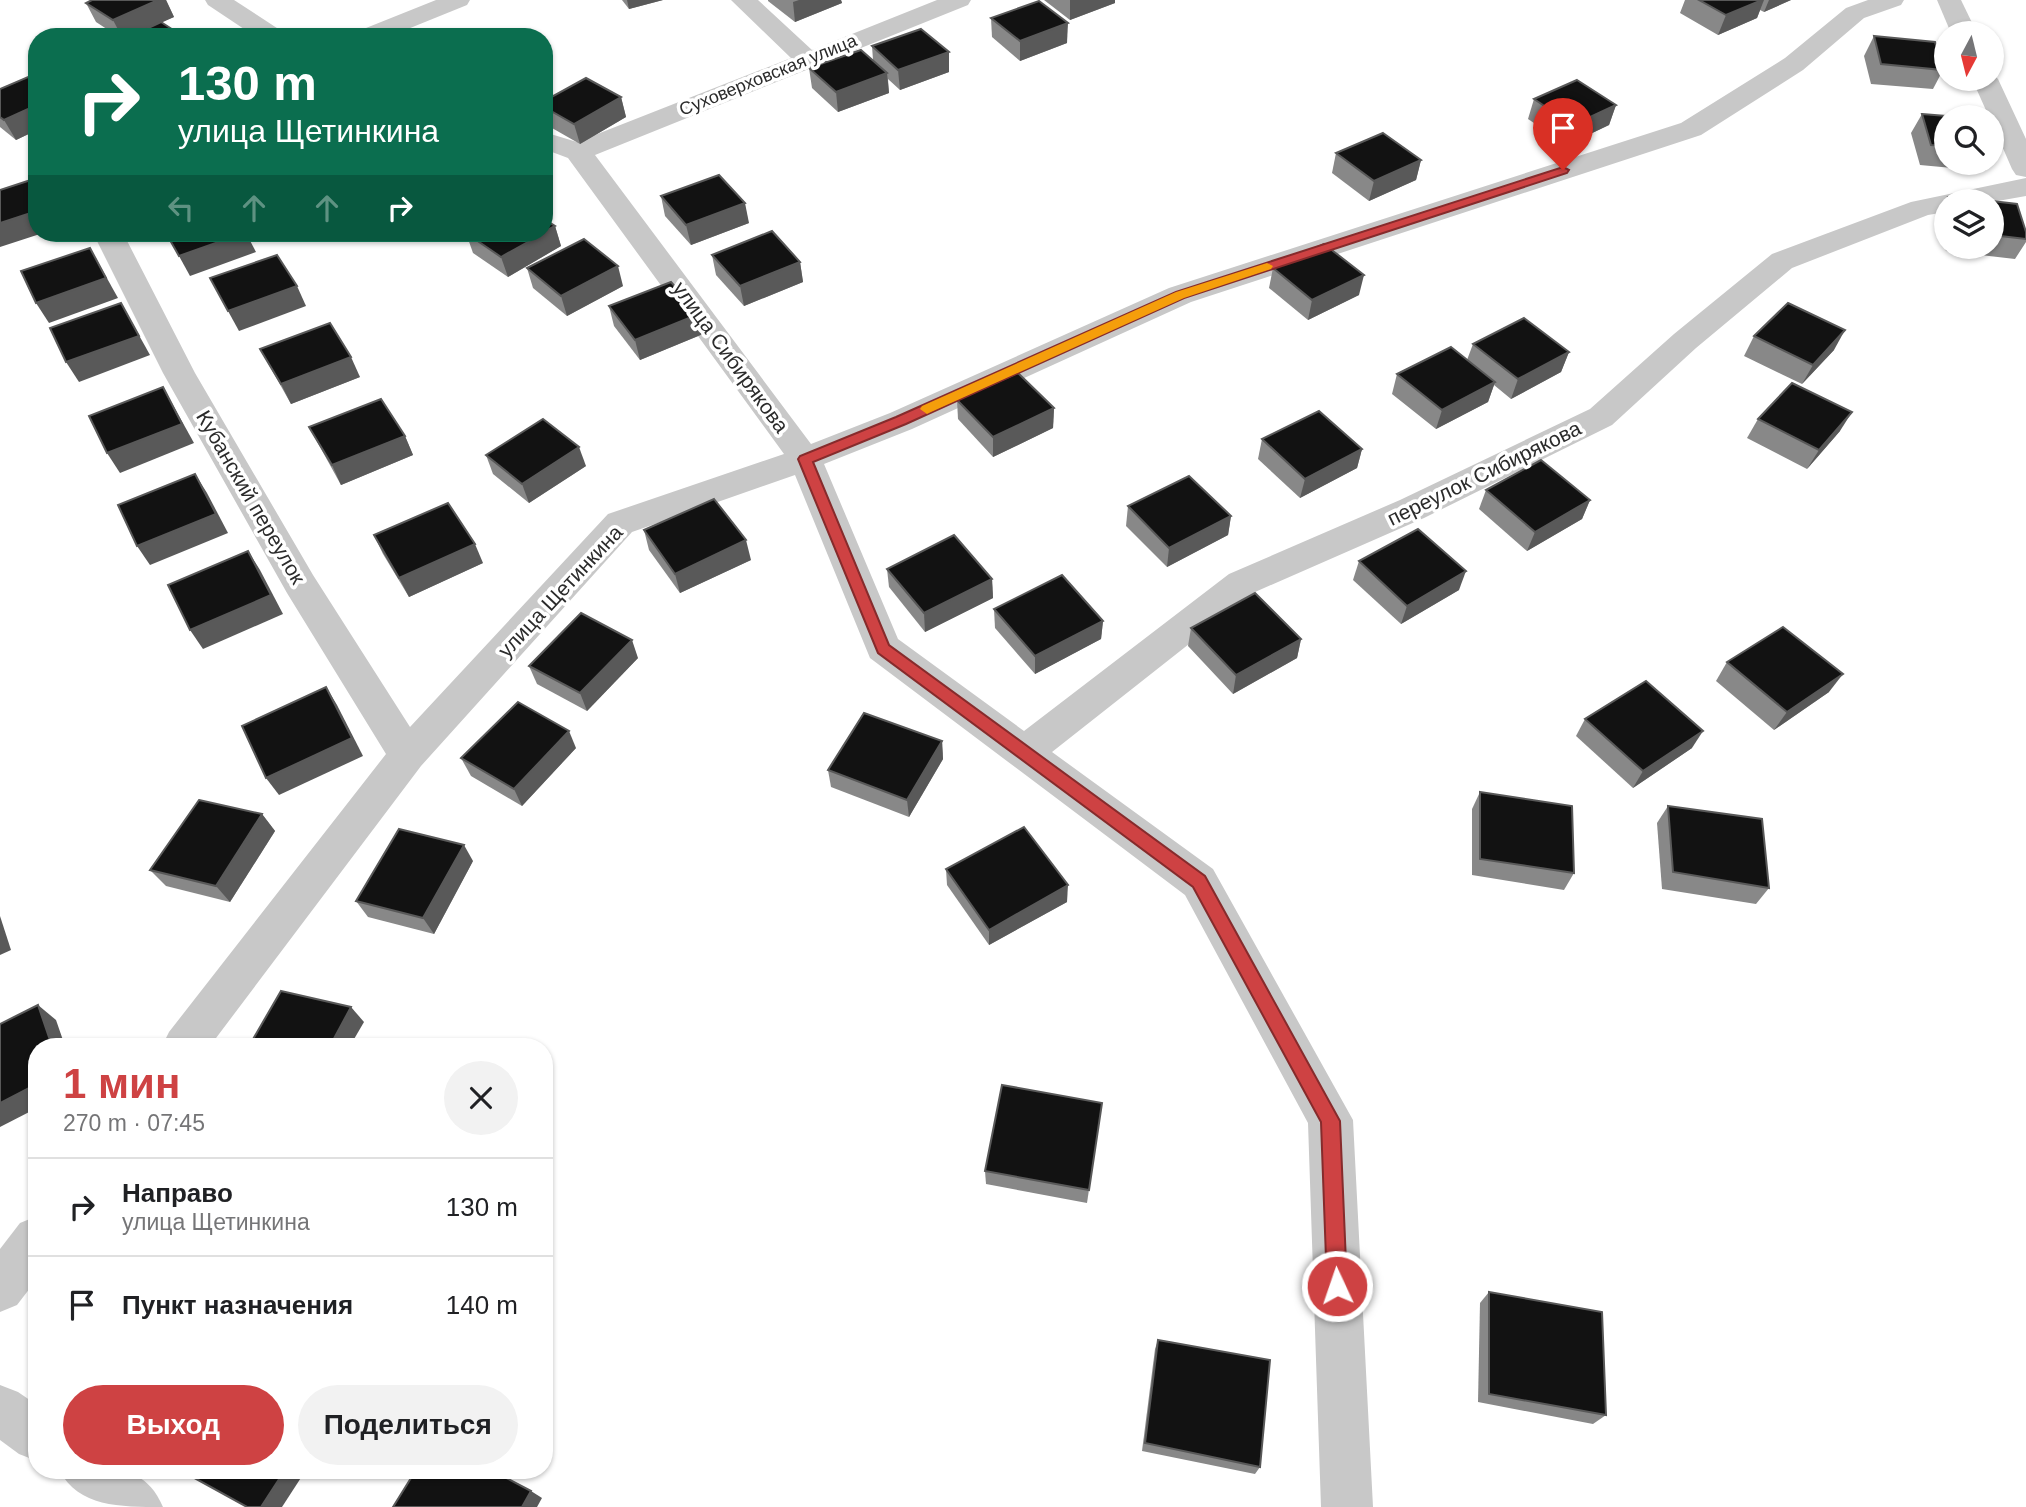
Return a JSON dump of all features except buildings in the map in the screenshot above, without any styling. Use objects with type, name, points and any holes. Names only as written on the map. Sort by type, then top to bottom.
[{"type":"street","points":[[217,0],[260,28]]},
{"type":"street","points":[[388,28],[458,0]]},
{"type":"street","points":[[743,0],[807,59]]},
{"type":"street","name":"Суховерховская улица","points":[[561,146],[807,59],[959,0]]},
{"type":"street","name":"улица Щетинкина","points":[[190,1038],[407,755],[620,523],[805,459],[901,421],[1180,295],[1691,129],[1794,64],[1855,13],[1892,0]]},
{"type":"street","points":[[1949,0],[1959,21]]},
{"type":"street","points":[[1990,91],[2026,169]]},
{"type":"street","name":"улица Сибирякова","points":[[561,146],[805,459],[883,649],[1199,881],[1330,1121],[1347,1507]]},
{"type":"street","points":[[2004,191],[2026,187]]},
{"type":"street","name":"переулок Сибирякова","points":[[1023,753],[1242,583],[1412,509],[1601,417],[1685,341],[1782,261],[1934,205]]},
{"type":"street","name":"Кубанский переулок","points":[[113,242],[179,373],[300,584],[407,755]]},
{"type":"street","points":[[0,1288],[28,1252]]},
{"type":"street","points":[[0,1410],[28,1430]]},
{"type":"street","points":[[98,1479],[137,1507]]},
{"type":"slow traffic","points":[[927,409],[1180,295],[1267,266]]},
{"type":"route","points":[[1337,1286],[1330,1121],[1199,881],[883,649],[805,459],[901,421],[1180,295],[1563,170]]}]
